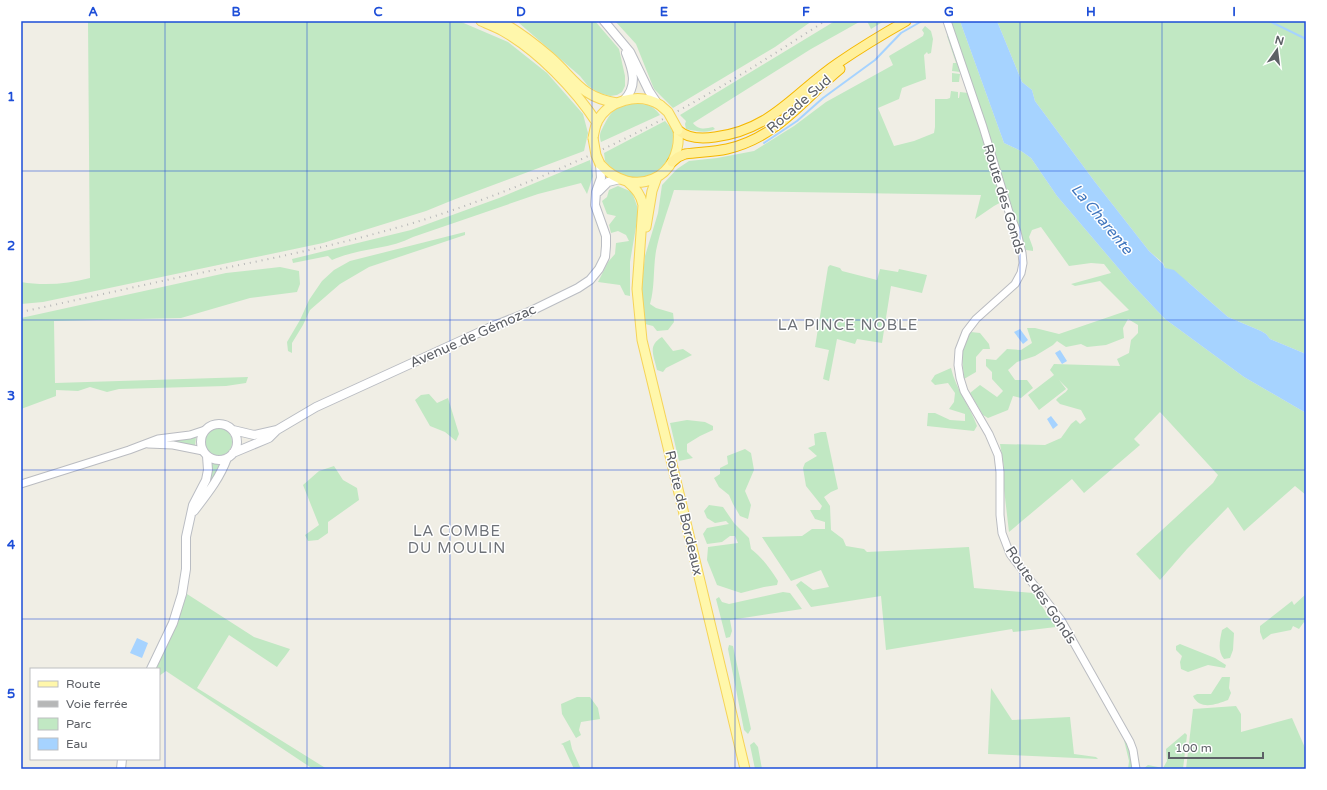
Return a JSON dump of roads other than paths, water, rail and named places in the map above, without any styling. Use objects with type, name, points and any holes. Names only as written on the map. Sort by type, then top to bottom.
[{"type":"highway","name":"Rocade Sud","points":[[678,130],[682,134],[691,137],[704,138],[724,136],[751,128],[775,115],[838,63],[906,21]]},
{"type":"highway","name":"Rocade Sud","points":[[672,162],[685,154],[727,149],[746,143],[763,135],[780,124],[860,52],[892,29]]},
{"type":"main road","points":[[480,21],[502,31],[534,52],[568,86],[583,103],[597,123]]},
{"type":"main road","points":[[500,21],[523,35],[550,57],[583,90],[600,100],[620,102],[630,98],[642,98],[658,104]]},
{"type":"main road","points":[[595,200],[598,192],[604,184],[612,180],[644,182],[657,177],[665,171],[672,162],[677,151],[679,139],[678,130],[668,112],[658,104],[649,91],[630,52],[604,21]]},
{"type":"main road","points":[[614,32],[628,58],[632,74],[632,88],[630,93],[620,102],[603,113],[597,123],[593,138],[596,155],[600,164],[612,175],[624,181]]},
{"type":"main road","points":[[595,200],[600,178],[600,164]]},
{"type":"main road","name":"Route de Bordeaux","points":[[639,256],[650,209],[652,191],[657,177]]},
{"type":"main road","name":"Route de Bordeaux","points":[[624,181],[638,192],[643,205],[637,289],[642,340],[745,769]]},
{"type":"main road","name":"Avenue de Gémozac","points":[[230,456],[269,438],[277,430],[316,407],[485,330],[529,312],[578,288],[590,280],[600,269],[606,246],[606,236],[596,210],[595,200]]},
{"type":"main road","points":[[151,668],[170,630],[182,594],[186,569],[186,537],[191,514],[193,505],[206,480],[208,470],[201,441],[205,430],[210,426],[221,424],[227,426],[233,430],[236,436],[236,448],[210,490],[191,514]]},
{"type":"main road","name":"Avenue de Gémozac","points":[[233,430],[254,434],[277,430]]},
{"type":"main road","points":[[205,453],[217,460],[230,456]]},
{"type":"street","name":"Route des Gonds","points":[[947,21],[983,127],[1009,212],[1017,232],[1023,263],[1021,273],[1015,284],[976,319],[966,332],[959,350],[958,365],[960,378],[964,391],[989,434],[998,455],[1002,532],[1010,554],[1061,620],[1130,742],[1136,769]]},
{"type":"street","points":[[21,484],[90,463],[158,439],[190,435],[205,430]]},
{"type":"street","points":[[146,444],[173,445],[205,453]]},
{"type":"water","name":"La Charente","points":[[960,21],[997,21],[1022,82],[1032,90],[1035,101],[1095,182],[1149,251],[1163,264],[1165,268],[1174,270],[1228,317],[1261,331],[1270,339],[1306,354],[1306,413],[1244,377],[1165,319],[1131,283],[1057,196],[1031,158],[1021,151],[1004,143]]},
{"type":"water","points":[[1020,329],[1028,340],[1023,344],[1014,332]]},
{"type":"water","points":[[1060,350],[1067,361],[1062,364],[1055,353]]},
{"type":"water","points":[[1051,416],[1058,425],[1053,429],[1047,419]]},
{"type":"water","points":[[137,638],[148,643],[142,658],[130,653]]},
{"type":"waterway","points":[[764,143],[797,121],[823,98],[875,60],[901,33],[922,21]]},
{"type":"waterway","points":[[1269,21],[1306,39]]},
{"type":"railway","points":[[21,312],[339,243],[397,228],[498,194],[568,165],[637,133],[719,88],[825,21]]},
{"type":"district","name":"LA PINCE NOBLE","points":[[848,325]]},
{"type":"district","name":"LA COMBE DU MOULIN","points":[[457,540]]}]
